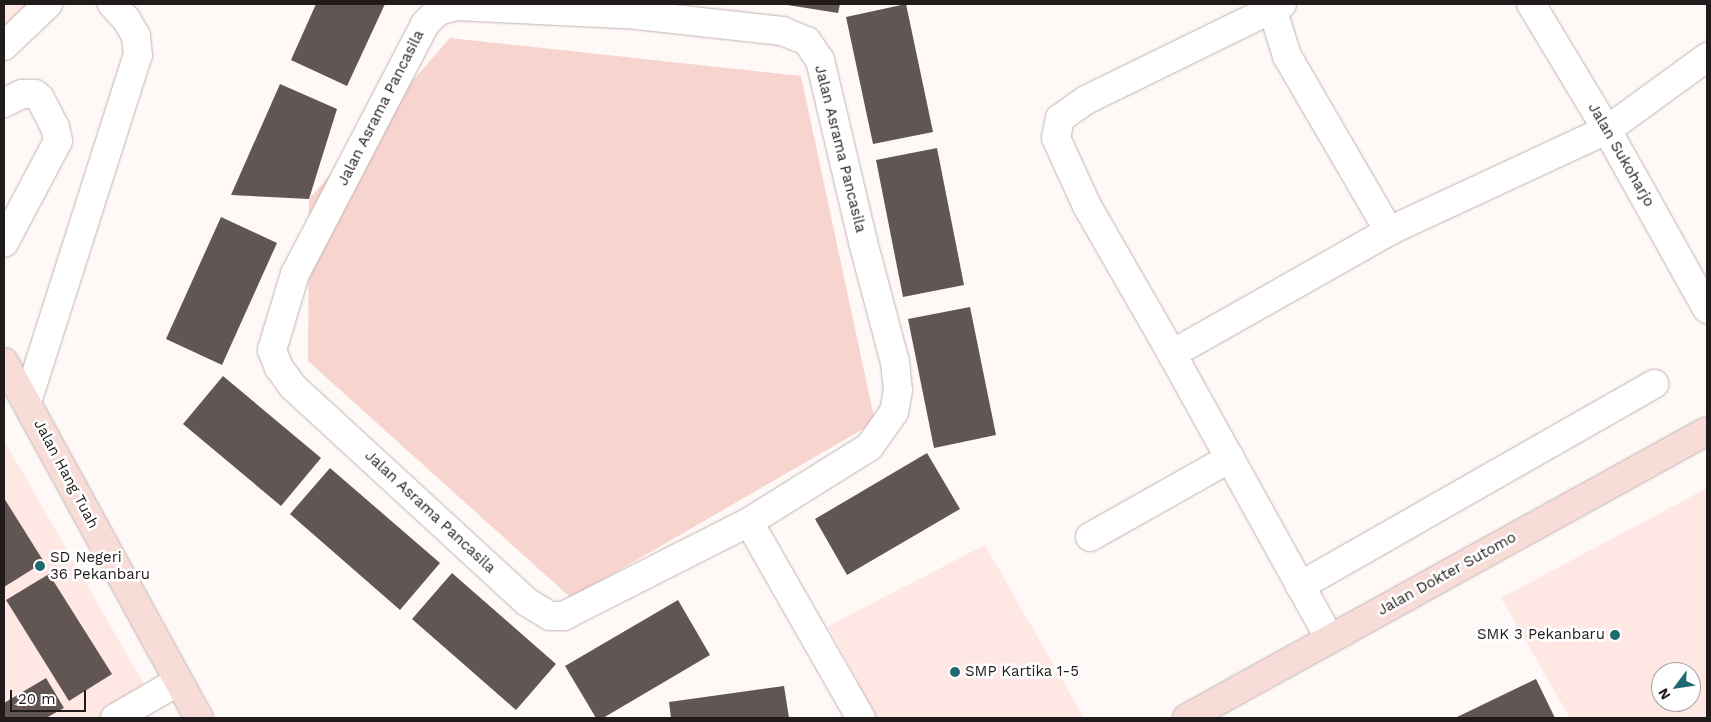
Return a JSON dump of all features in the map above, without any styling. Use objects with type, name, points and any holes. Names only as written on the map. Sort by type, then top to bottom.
[{"type":"main road","name":"Jalan Hang Tuah","points":[[4,362],[177,682],[199,718]]},
{"type":"main road","name":"Jalan Dokter Sutomo","points":[[1187,718],[1707,431]]},
{"type":"street","points":[[4,46],[48,4]]},
{"type":"street","points":[[27,402],[138,55],[136,36],[126,19],[112,4]]},
{"type":"street","name":"Jalan Sukoharjo","points":[[1531,4],[1607,130],[1707,309]]},
{"type":"street","name":"Jalan Asrama Pancasila","points":[[456,6],[628,15],[782,31],[807,41],[820,60],[863,242],[895,362],[898,390],[894,412],[869,447],[749,522],[564,616],[550,616],[520,595],[293,387],[279,368],[272,350],[295,274],[425,24],[438,11],[456,6]]},
{"type":"street","points":[[1330,639],[1172,354],[1087,206],[1056,138],[1060,118],[1086,100],[1277,6],[1287,56],[1389,231]]},
{"type":"street","points":[[1172,354],[1389,231],[1607,130],[1707,57]]},
{"type":"street","points":[[4,104],[22,94],[35,94],[40,98],[55,127],[58,141],[4,243]]},
{"type":"street","points":[[1300,586],[1654,384]]},
{"type":"street","points":[[1090,537],[1230,458]]},
{"type":"street","points":[[749,522],[861,718]]},
{"type":"street","points":[[115,718],[177,682]]},
{"type":"shaded area","points":[[4,4],[29,4],[4,28]]},
{"type":"shaded area","points":[[450,38],[801,76],[875,422],[571,598],[308,361],[309,199]]},
{"type":"shaded area","name":"SD Negeri 36 Pekanbaru","points":[[4,440],[149,693],[107,718],[4,718]]},
{"type":"shaded area","name":"SMK 3 Pekanbaru","points":[[1707,488],[1707,718],[1570,718],[1501,598]]},
{"type":"shaded area","name":"SMP Kartika 1-5","points":[[985,545],[1084,718],[877,718],[828,626]]},
{"type":"building","points":[[316,4],[385,4],[347,86],[291,60]]},
{"type":"building","points":[[781,4],[840,4],[838,13]]},
{"type":"building","points":[[906,4],[933,132],[873,144],[846,17]]},
{"type":"building","points":[[280,84],[337,109],[309,199],[231,195]]},
{"type":"building","points":[[937,148],[964,285],[903,297],[876,160]]},
{"type":"building","points":[[221,217],[277,243],[222,365],[166,339]]},
{"type":"building","points":[[970,307],[996,435],[934,448],[908,319]]},
{"type":"building","points":[[223,376],[321,458],[281,506],[183,424]]},
{"type":"building","points":[[927,453],[960,509],[847,575],[815,519]]},
{"type":"building","points":[[330,468],[440,563],[400,610],[290,514]]},
{"type":"building","points":[[4,498],[44,562],[4,587]]},
{"type":"building","points":[[452,573],[556,664],[516,710],[412,619]]},
{"type":"building","points":[[49,574],[112,674],[69,701],[6,600]]},
{"type":"building","points":[[678,600],[710,655],[603,718],[596,718],[565,666]]},
{"type":"building","points":[[46,678],[64,708],[46,718],[4,718],[4,703]]},
{"type":"building","points":[[1536,679],[1555,718],[1455,718]]},
{"type":"building","points":[[784,686],[789,718],[671,718],[669,702]]},
{"type":"place","name":"SD Negeri 36 Pekanbaru","points":[[40,566]]},
{"type":"place","name":"SMK 3 Pekanbaru","points":[[1615,635]]},
{"type":"place","name":"SMP Kartika 1-5","points":[[955,672]]}]
